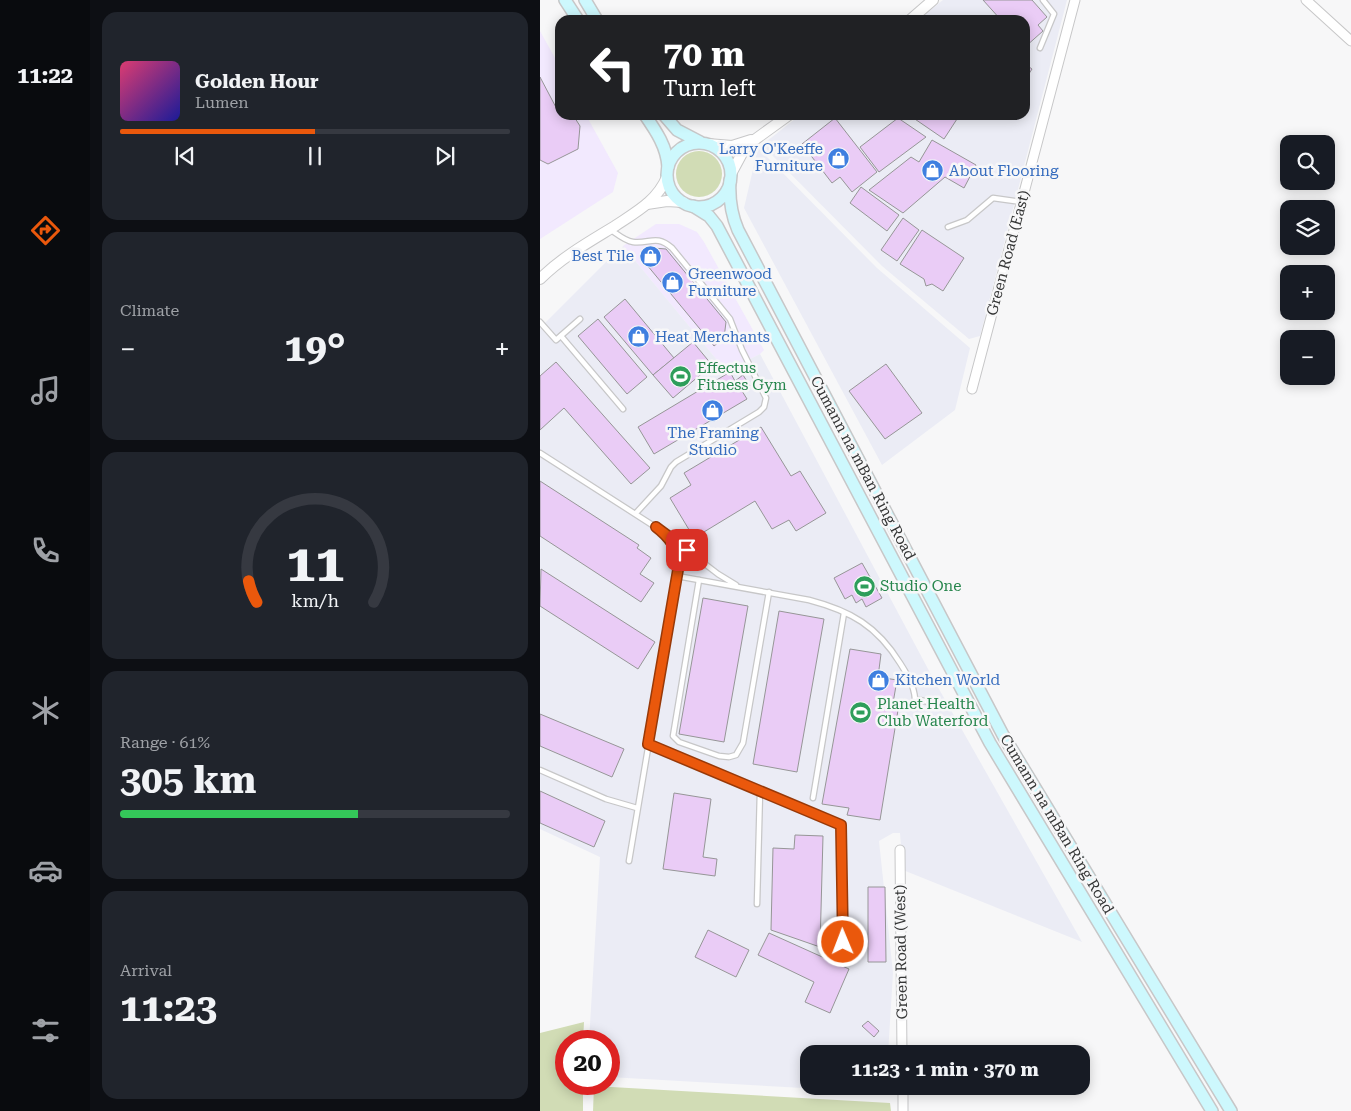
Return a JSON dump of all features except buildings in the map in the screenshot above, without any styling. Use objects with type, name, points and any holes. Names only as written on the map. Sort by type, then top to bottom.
[{"type":"main road","points":[[565,0],[575,15]]},
{"type":"main road","points":[[585,0],[594,15]]},
{"type":"main road","points":[[647,120],[662,142],[672,192],[688,204],[705,206],[720,199],[727,190],[731,177],[726,158],[718,150],[684,135],[668,120]]},
{"type":"main road","points":[[667,173],[672,158],[680,149],[691,144],[707,144]]},
{"type":"main road","name":"Cumann na mBan Ring Road","points":[[731,177],[730,203],[738,230],[1003,735],[1231,1111]]},
{"type":"main road","name":"Cumann na mBan Ring Road","points":[[688,204],[709,216],[717,226],[990,743],[1212,1111]]},
{"type":"street","points":[[916,15],[933,0]]},
{"type":"street","name":"Green Road (East)","points":[[972,389],[1074,0]]},
{"type":"street","points":[[1306,0],[1351,41]]},
{"type":"street","points":[[707,144],[732,146],[747,142],[782,120]]},
{"type":"street","points":[[731,177],[741,154],[756,138]]},
{"type":"street","points":[[540,279],[562,260],[647,204],[661,189],[667,173]]},
{"type":"street","points":[[647,204],[667,201],[688,204]]},
{"type":"street","name":"Green Road (West)","points":[[900,850],[902,1045]]},
{"type":"street","points":[[903,1095],[903,1111]]},
{"type":"lane","points":[[1040,48],[1054,14],[1043,0]]},
{"type":"lane","points":[[948,227],[967,220],[993,198],[1021,202]]},
{"type":"lane","points":[[610,229],[630,242],[656,240],[672,248],[730,319],[742,350],[766,398],[764,407],[759,412],[674,465],[663,483],[636,513]]},
{"type":"lane","points":[[540,322],[556,340],[580,319]]},
{"type":"lane","points":[[560,336],[623,409]]},
{"type":"lane","points":[[540,453],[636,513],[726,579],[745,588]]},
{"type":"lane","points":[[628,861],[679,561],[676,550],[668,538],[656,527]]},
{"type":"lane","points":[[677,576],[816,602],[844,613],[872,629],[887,644],[908,676],[914,688],[915,699],[929,702]]},
{"type":"lane","points":[[699,580],[673,736],[679,742],[723,757],[734,756],[742,746],[769,592]]},
{"type":"lane","points":[[813,798],[844,613]]},
{"type":"lane","points":[[648,744],[841,825],[843,942]]},
{"type":"lane","points":[[540,770],[606,799],[637,808]]},
{"type":"lane","points":[[757,904],[760,791]]},
{"type":"shaded area","points":[[943,0],[1067,0],[980,336],[969,339],[882,266],[762,145],[794,120],[1030,120],[1030,15],[924,15]]},
{"type":"shaded area","points":[[540,31],[555,58],[555,120],[589,120],[618,173],[613,192],[540,239]]},
{"type":"shaded area","points":[[758,148],[877,268],[970,348],[955,410],[882,465],[744,208]]},
{"type":"shaded area","points":[[656,224],[679,224],[697,232],[764,350],[760,354],[726,371],[623,246]]},
{"type":"shaded area","points":[[623,246],[726,371],[760,354],[935,682],[1082,942],[903,870],[900,833],[893,833],[879,841],[893,973],[889,1045],[800,1045],[800,1088],[620,1078],[620,1030],[590,1030],[600,857],[540,829],[540,328],[609,259],[615,258]]},
{"type":"green space","points":[[704,151],[716,157],[721,165],[721,183],[716,191],[708,196],[694,197],[682,191],[677,183],[676,169],[682,157],[690,152]]},
{"type":"green space","points":[[584,1022],[584,1030],[555,1030],[555,1095],[583,1095],[583,1111],[540,1111],[540,1033]]},
{"type":"green space","points":[[620,1087],[890,1103],[891,1111],[593,1111],[594,1095],[620,1095]]},
{"type":"place","name":"Larry O'Keeffe Furniture","points":[[839,158]]},
{"type":"place","name":"About Flooring","points":[[933,171]]},
{"type":"place","name":"Best Tile","points":[[650,256]]},
{"type":"place","name":"Greenwood Furniture","points":[[672,283]]},
{"type":"place","name":"Heat Merchants","points":[[639,337]]},
{"type":"place","name":"Effectus Fitness Gym","points":[[681,377]]},
{"type":"place","name":"The Framing Studio","points":[[713,410]]},
{"type":"place","name":"Studio One","points":[[864,586]]},
{"type":"place","name":"Kitchen World","points":[[879,680]]},
{"type":"place","name":"Planet Health Club Waterford","points":[[861,713]]},
{"type":"route","points":[[687,550],[656,527],[674,546],[679,564],[648,744],[841,825],[843,942]]}]
